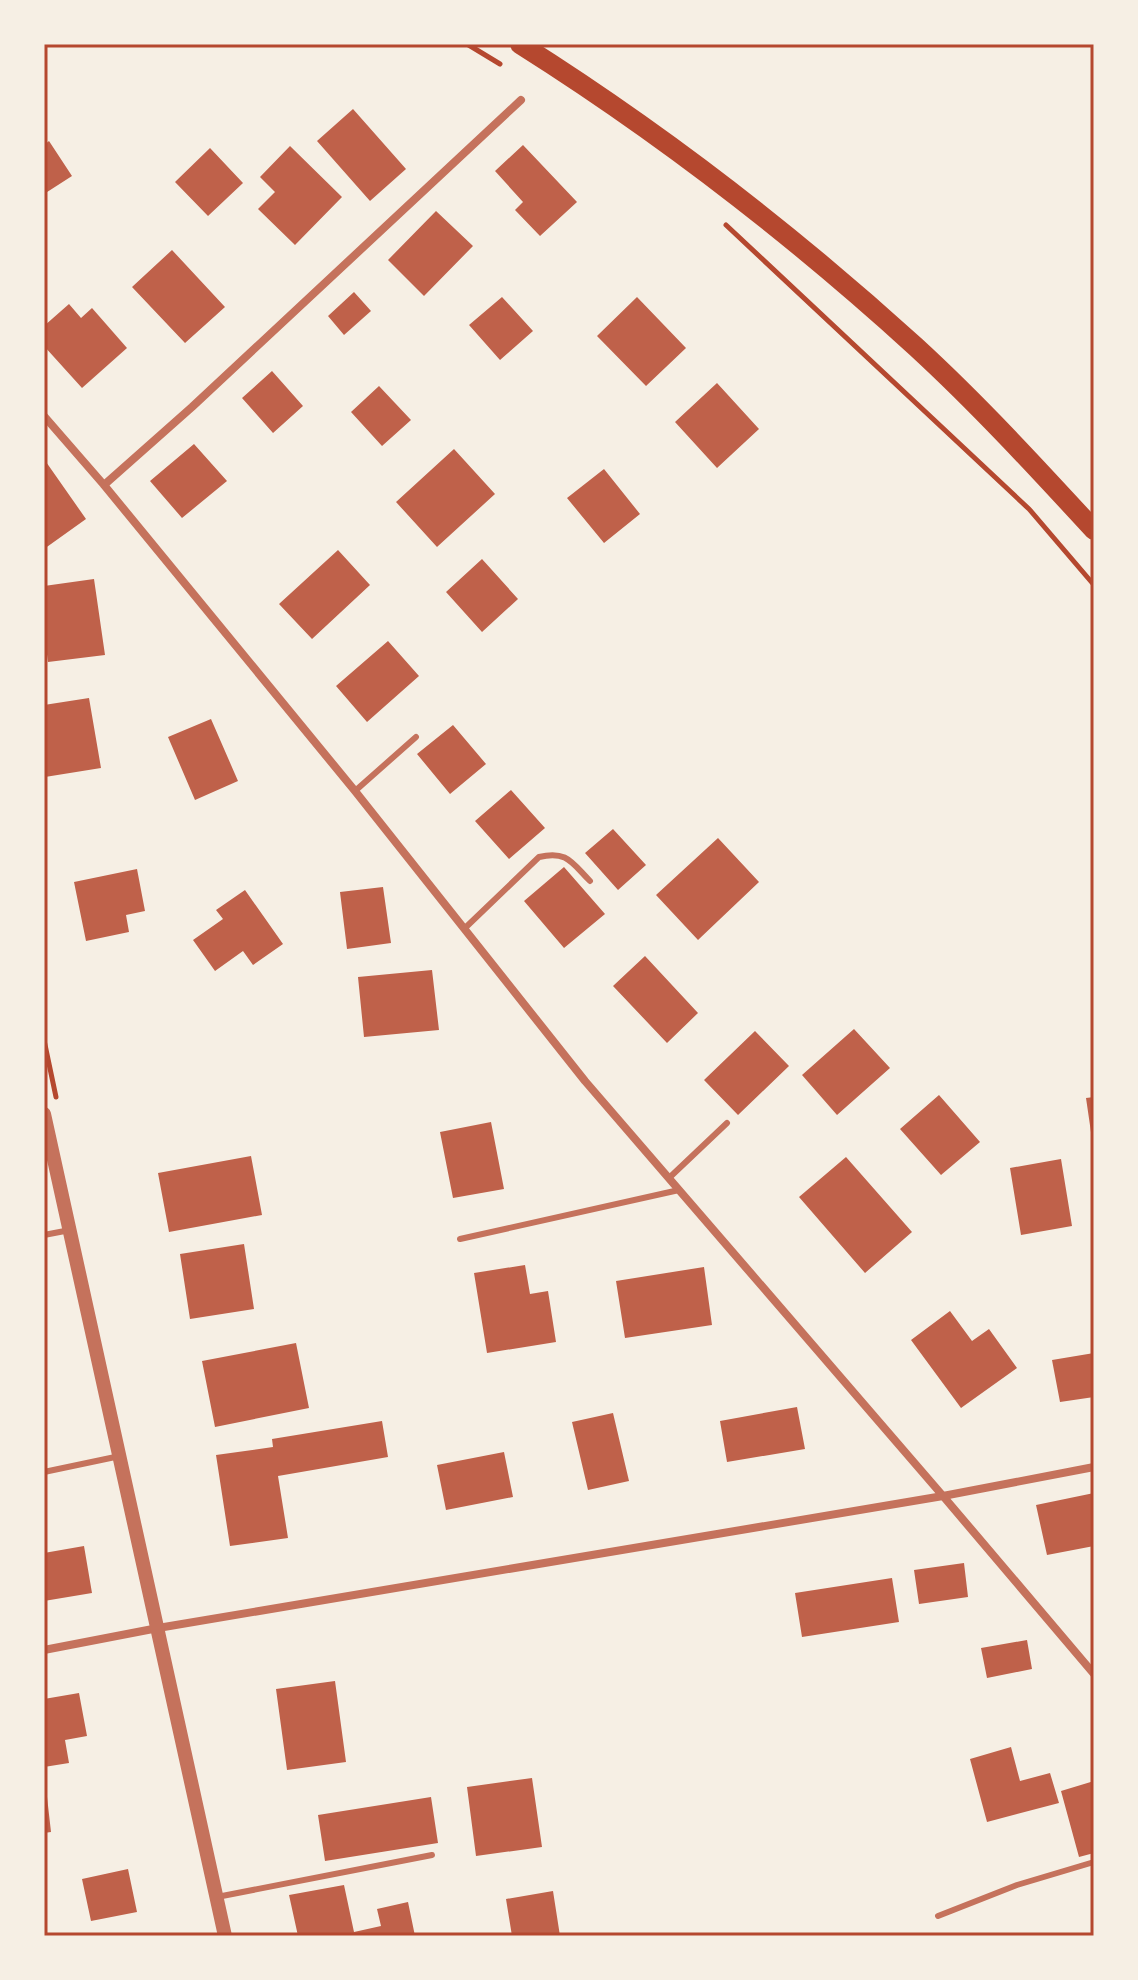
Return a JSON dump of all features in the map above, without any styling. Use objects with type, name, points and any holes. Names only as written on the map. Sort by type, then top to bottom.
[{"type":"main road","points":[[520,44],[669,145],[818,260],[917,349],[1013,442],[1094,530]]},
{"type":"street","points":[[104,485],[521,100]]},
{"type":"street","points":[[44,416],[355,791],[585,1081],[1094,1674]]},
{"type":"street","points":[[44,1114],[225,1936]]},
{"type":"street","points":[[44,1650],[158,1628],[943,1496],[1094,1467]]},
{"type":"lane","points":[[355,791],[416,737]]},
{"type":"lane","points":[[464,929],[539,857],[552,854],[567,858],[590,881]]},
{"type":"lane","points":[[669,1178],[727,1123]]},
{"type":"lane","points":[[460,1239],[679,1190]]},
{"type":"lane","points":[[44,1235],[70,1230]]},
{"type":"lane","points":[[44,1472],[120,1456]]},
{"type":"lane","points":[[217,1897],[432,1855]]},
{"type":"lane","points":[[938,1916],[1017,1885],[1094,1862]]},
{"type":"path","points":[[467,44],[501,64]]},
{"type":"path","points":[[726,224],[1029,509],[1094,585]]},
{"type":"building","points":[[353,109],[406,169],[370,201],[317,141]]},
{"type":"building","points":[[49,141],[72,176],[44,194],[44,145]]},
{"type":"building","points":[[523,145],[577,202],[540,236],[515,210],[523,202],[495,171]]},
{"type":"building","points":[[290,146],[342,197],[295,245],[258,209],[275,192],[260,177]]},
{"type":"building","points":[[210,148],[243,183],[208,216],[175,182]]},
{"type":"building","points":[[436,211],[473,246],[424,296],[388,260]]},
{"type":"building","points":[[172,250],[225,307],[185,343],[132,287]]},
{"type":"building","points":[[354,292],[371,311],[344,335],[328,316]]},
{"type":"building","points":[[502,297],[533,331],[500,360],[469,325]]},
{"type":"building","points":[[637,297],[686,348],[646,386],[597,336]]},
{"type":"building","points":[[69,304],[81,318],[92,308],[127,348],[82,388],[44,346],[44,326]]},
{"type":"building","points":[[272,371],[303,406],[273,433],[242,398]]},
{"type":"building","points":[[717,383],[759,429],[717,468],[675,422]]},
{"type":"building","points":[[379,386],[411,420],[382,446],[351,412]]},
{"type":"building","points":[[194,444],[227,481],[182,518],[150,481]]},
{"type":"building","points":[[454,449],[495,494],[437,547],[396,502]]},
{"type":"building","points":[[44,459],[86,519],[44,549]]},
{"type":"building","points":[[604,469],[640,514],[604,543],[567,498]]},
{"type":"building","points":[[338,550],[370,585],[312,639],[279,604]]},
{"type":"building","points":[[482,559],[518,599],[482,632],[446,592]]},
{"type":"building","points":[[94,579],[105,655],[48,662],[44,632],[44,586]]},
{"type":"building","points":[[388,641],[419,676],[367,722],[336,686]]},
{"type":"building","points":[[89,698],[101,768],[45,777],[44,705]]},
{"type":"building","points":[[211,719],[238,781],[195,800],[168,737]]},
{"type":"building","points":[[453,725],[486,764],[450,794],[417,754]]},
{"type":"building","points":[[511,790],[545,828],[509,859],[475,821]]},
{"type":"building","points":[[613,829],[646,865],[618,890],[585,853]]},
{"type":"building","points":[[718,838],[759,882],[698,940],[656,895]]},
{"type":"building","points":[[564,867],[605,914],[564,948],[524,901]]},
{"type":"building","points":[[137,869],[145,911],[126,915],[129,932],[86,941],[74,882]]},
{"type":"building","points":[[383,887],[391,943],[347,949],[340,892]]},
{"type":"building","points":[[245,890],[283,944],[253,965],[243,951],[215,971],[193,940],[223,919],[216,910]]},
{"type":"building","points":[[645,956],[698,1013],[667,1043],[613,986]]},
{"type":"building","points":[[432,970],[439,1030],[364,1037],[358,977]]},
{"type":"building","points":[[854,1029],[890,1068],[837,1115],[802,1075]]},
{"type":"building","points":[[755,1031],[789,1066],[738,1115],[704,1080]]},
{"type":"building","points":[[939,1095],[980,1142],[941,1175],[900,1129]]},
{"type":"building","points":[[1094,1097],[1094,1139],[1092,1139],[1086,1098]]},
{"type":"building","points":[[491,1122],[504,1189],[453,1198],[440,1132]]},
{"type":"building","points":[[251,1156],[262,1215],[169,1232],[158,1173]]},
{"type":"building","points":[[846,1157],[912,1232],[865,1273],[799,1197]]},
{"type":"building","points":[[1061,1159],[1072,1226],[1021,1235],[1010,1168]]},
{"type":"building","points":[[244,1244],[254,1309],[190,1319],[180,1254]]},
{"type":"building","points":[[525,1265],[530,1294],[548,1291],[556,1342],[487,1353],[474,1273]]},
{"type":"building","points":[[704,1267],[712,1325],[625,1338],[616,1281]]},
{"type":"building","points":[[950,1311],[972,1341],[989,1329],[1017,1368],[961,1408],[911,1340]]},
{"type":"building","points":[[296,1343],[309,1408],[215,1427],[202,1361]]},
{"type":"building","points":[[1094,1353],[1094,1397],[1060,1402],[1052,1360]]},
{"type":"building","points":[[797,1407],[805,1449],[727,1462],[720,1421]]},
{"type":"building","points":[[613,1413],[629,1481],[588,1490],[572,1422]]},
{"type":"building","points":[[382,1421],[388,1457],[278,1476],[288,1538],[230,1546],[216,1455],[273,1447],[272,1439]]},
{"type":"building","points":[[504,1452],[513,1497],[446,1510],[437,1465]]},
{"type":"building","points":[[1094,1493],[1094,1546],[1047,1555],[1036,1505]]},
{"type":"building","points":[[84,1546],[92,1593],[44,1601],[44,1553]]},
{"type":"building","points":[[964,1563],[968,1597],[919,1604],[914,1570]]},
{"type":"building","points":[[892,1578],[899,1622],[802,1637],[795,1593]]},
{"type":"building","points":[[1027,1640],[1032,1669],[987,1678],[981,1648]]},
{"type":"building","points":[[335,1681],[346,1762],[287,1770],[276,1689]]},
{"type":"building","points":[[79,1693],[87,1736],[65,1740],[69,1763],[44,1767],[44,1699]]},
{"type":"building","points":[[1011,1747],[1020,1781],[1050,1773],[1059,1803],[987,1822],[970,1759]]},
{"type":"building","points":[[532,1778],[542,1847],[476,1856],[467,1787]]},
{"type":"building","points":[[1094,1781],[1094,1853],[1079,1857],[1061,1791]]},
{"type":"building","points":[[44,1789],[51,1832],[44,1833]]},
{"type":"building","points":[[431,1797],[438,1843],[325,1861],[318,1815]]},
{"type":"building","points":[[128,1869],[137,1912],[91,1921],[82,1879]]},
{"type":"building","points":[[344,1885],[354,1932],[381,1926],[377,1909],[408,1902],[415,1936],[298,1936],[289,1895]]},
{"type":"building","points":[[553,1891],[560,1936],[512,1936],[506,1899]]}]
